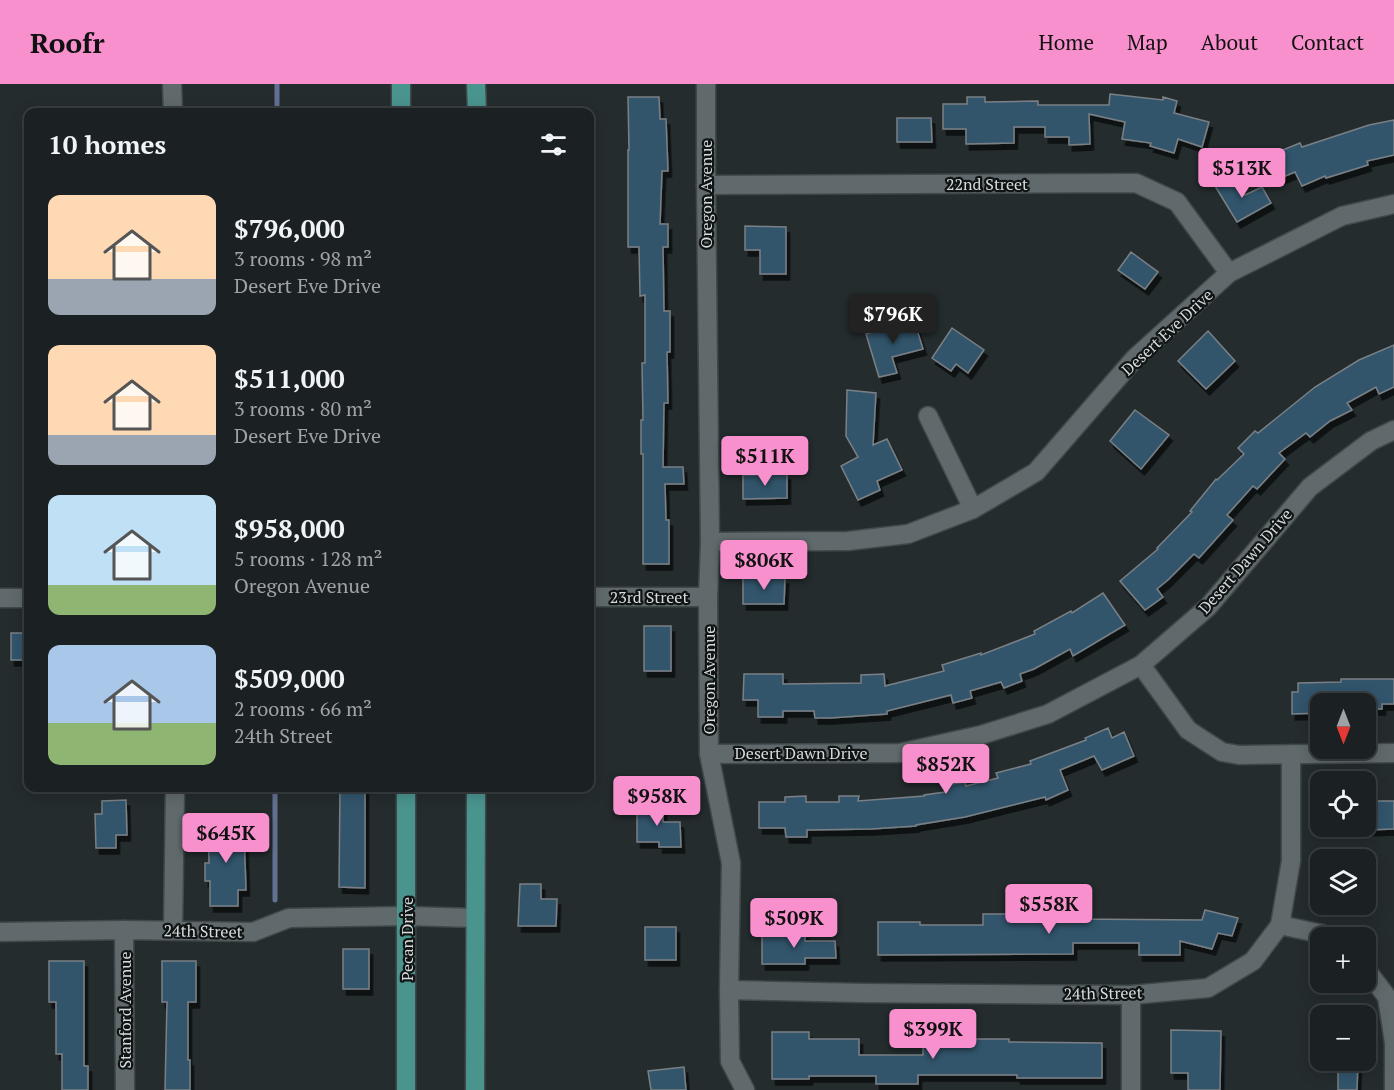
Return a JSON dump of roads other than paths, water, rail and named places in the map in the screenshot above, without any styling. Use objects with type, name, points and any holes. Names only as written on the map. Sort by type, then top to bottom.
[{"type":"main road","points":[[401,84],[401,108]]},
{"type":"main road","points":[[477,84],[477,108]]},
{"type":"main road","name":"Pecan Drive","points":[[406,792],[406,1090]]},
{"type":"main road","points":[[475,1090],[476,792]]},
{"type":"street","points":[[172,84],[173,108]]},
{"type":"street","name":"Oregon Avenue","points":[[706,84],[710,542],[709,754],[731,863],[730,1061],[745,1090]]},
{"type":"street","name":"22nd Street","points":[[706,185],[1136,183],[1177,202],[1229,273]]},
{"type":"street","name":"Desert Eve Drive","points":[[710,542],[848,541],[909,534],[973,509],[1036,472],[1135,358],[1229,273],[1342,216],[1394,204]]},
{"type":"street","points":[[928,416],[973,509]]},
{"type":"street","name":"Desert Dawn Drive","points":[[709,754],[900,753],[981,735],[1048,714],[1141,665],[1208,606],[1310,487],[1371,441],[1394,430]]},
{"type":"street","name":"23rd Street","points":[[594,597],[708,597]]},
{"type":"street","points":[[0,598],[24,598]]},
{"type":"street","points":[[1141,665],[1188,730],[1222,752],[1239,755],[1394,753]]},
{"type":"street","name":"24th Street","points":[[729,990],[1131,994],[1208,988],[1254,961],[1280,925],[1291,861],[1291,754]]},
{"type":"street","points":[[173,930],[176,792]]},
{"type":"street","name":"24th Street","points":[[0,932],[173,930],[253,932],[289,918],[407,916],[475,918]]},
{"type":"street","points":[[1280,925],[1310,931]]},
{"type":"street","name":"Stanford Avenue","points":[[124,930],[125,1090]]},
{"type":"street","points":[[1376,983],[1387,998],[1394,1043],[1394,1090]]},
{"type":"street","points":[[1131,994],[1131,1090]]},
{"type":"waterway","points":[[277,84],[277,108]]},
{"type":"waterway","points":[[275,792],[275,900]]}]
